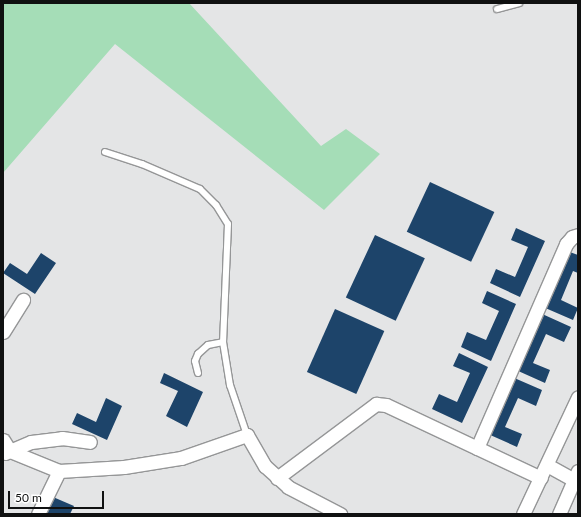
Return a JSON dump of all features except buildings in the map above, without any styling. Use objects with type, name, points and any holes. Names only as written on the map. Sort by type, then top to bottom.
[{"type":"street","points":[[476,448],[566,244],[572,237],[578,235]]},
{"type":"street","points":[[3,332],[23,300]]},
{"type":"street","points":[[523,514],[578,396]]},
{"type":"street","points":[[278,478],[376,404],[386,405],[541,478]]},
{"type":"street","points":[[5,448],[59,471],[124,467],[181,458],[246,435],[266,466],[288,487],[340,514]]},
{"type":"street","points":[[5,448],[31,442],[62,438],[90,442]]},
{"type":"street","points":[[547,465],[576,476],[559,514]]},
{"type":"street","points":[[38,514],[59,471]]},
{"type":"lane","points":[[497,9],[519,3]]},
{"type":"lane","points":[[105,152],[200,188],[216,205],[228,224],[223,342],[230,385],[246,435]]},
{"type":"lane","points":[[198,373],[195,361],[198,354],[208,346],[223,342]]},
{"type":"green space","points":[[3,3],[189,3],[321,146],[346,129],[380,154],[324,210],[115,44],[3,173]]}]
